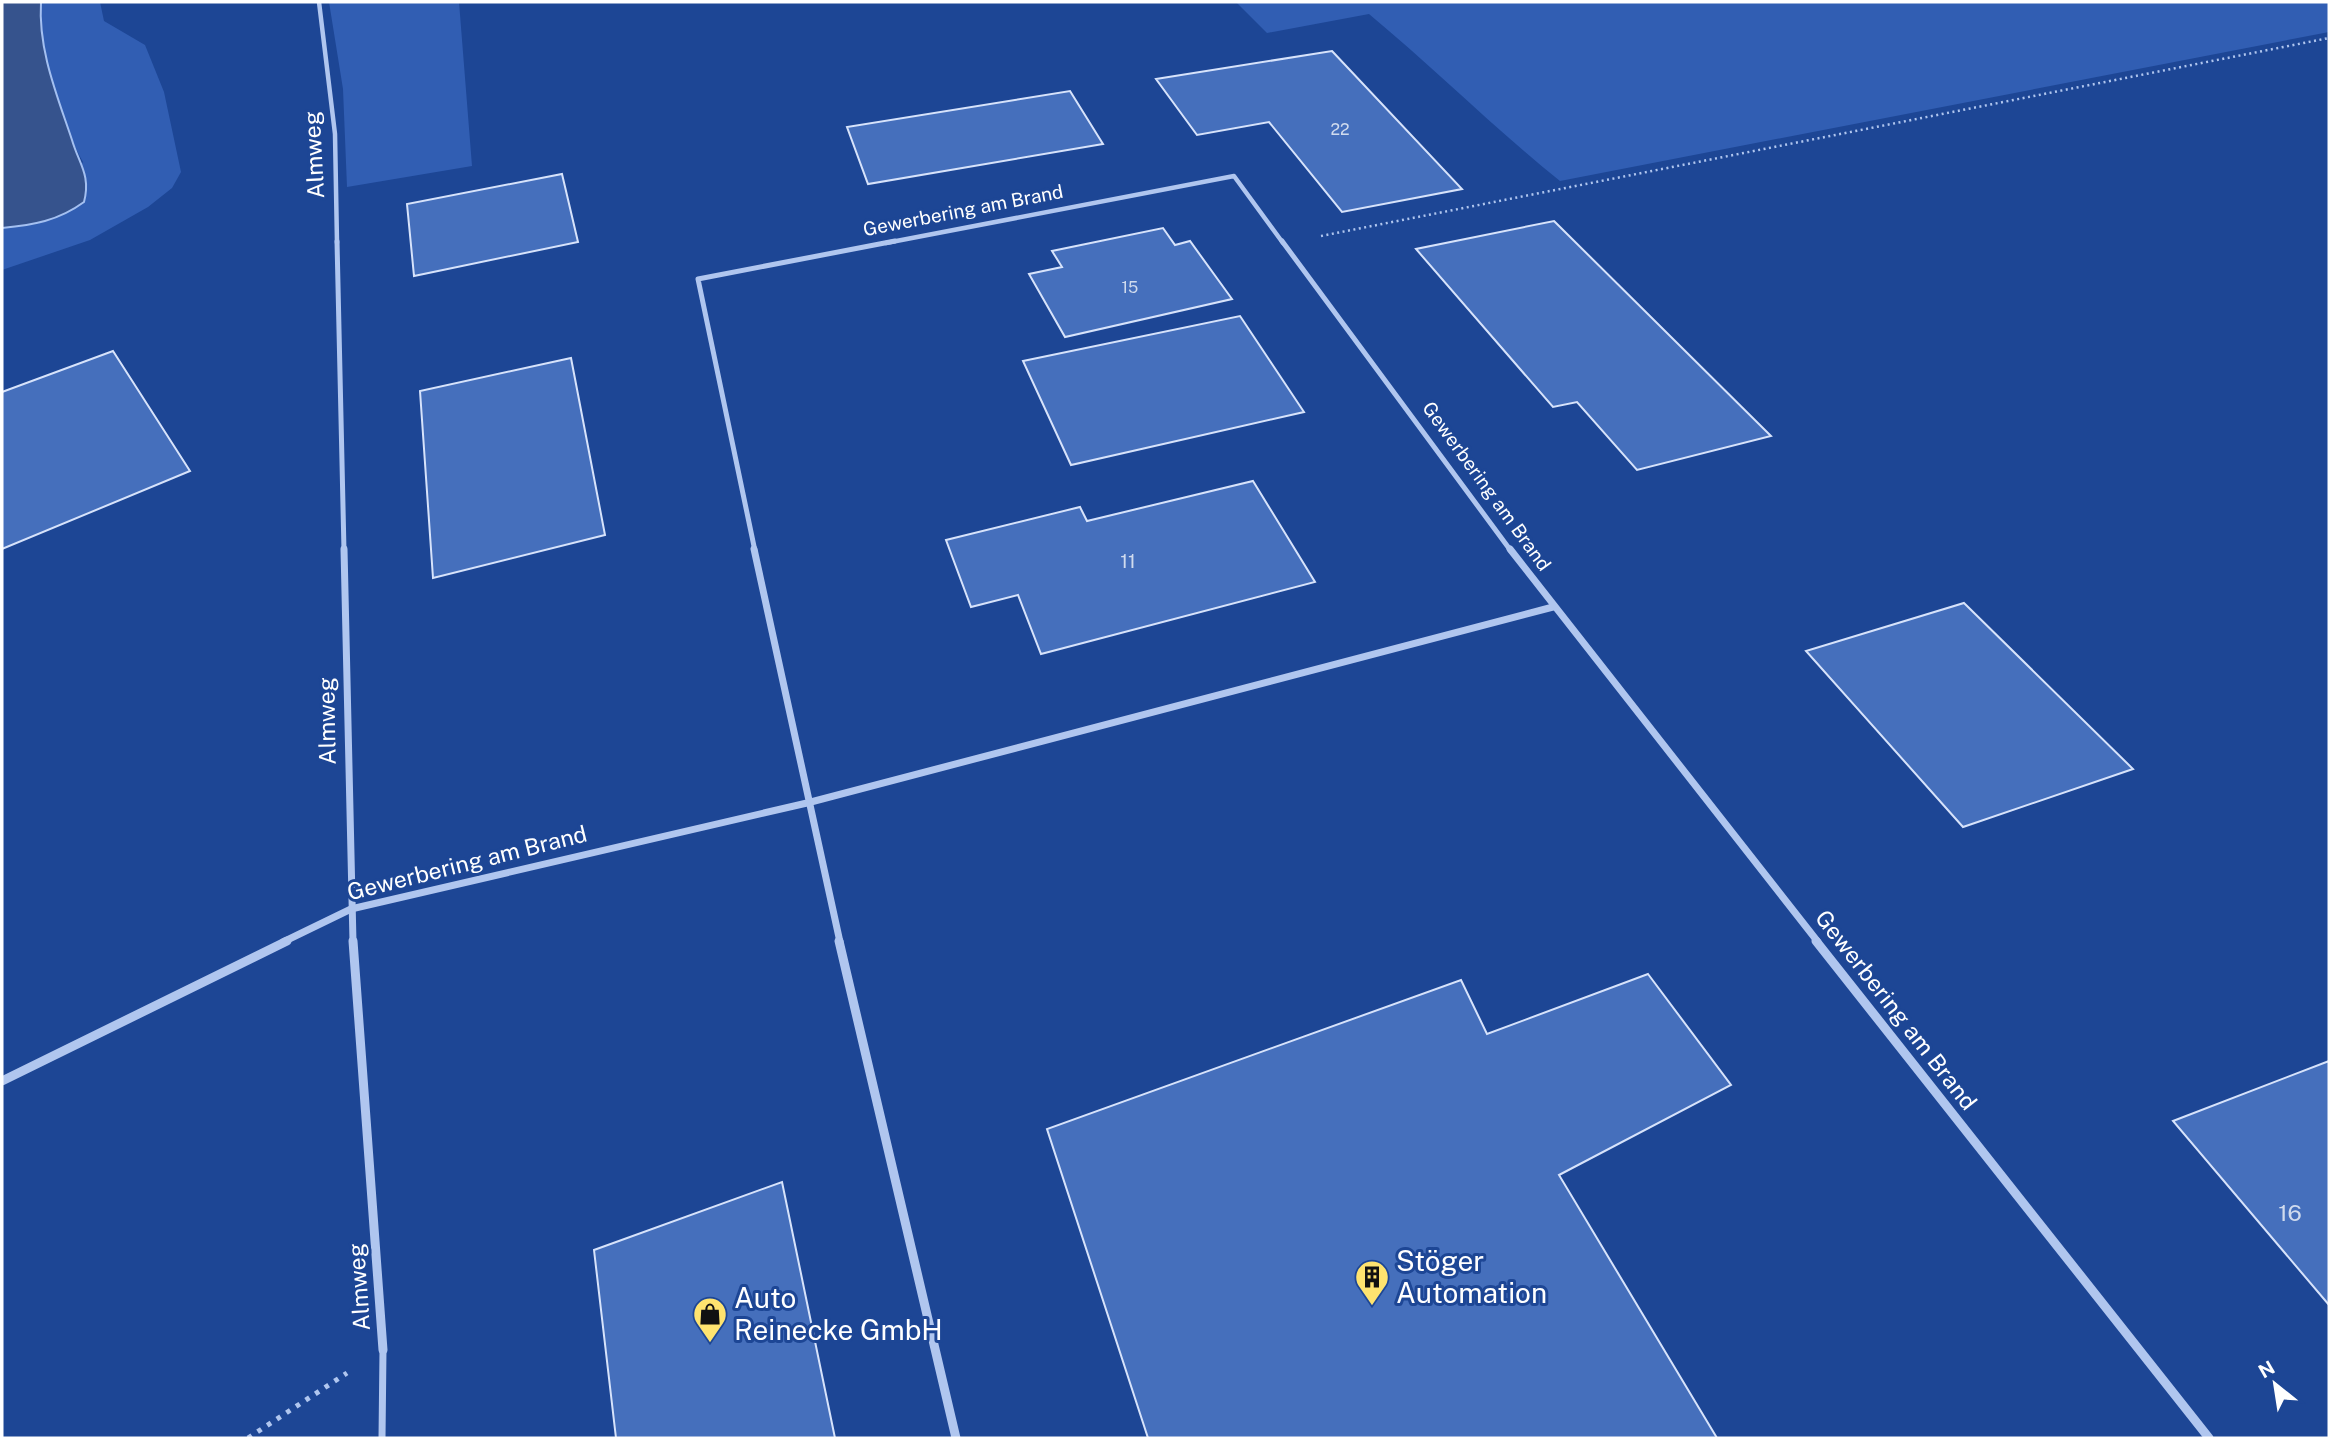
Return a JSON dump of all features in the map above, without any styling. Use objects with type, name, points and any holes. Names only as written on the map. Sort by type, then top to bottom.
[{"type":"street","name":"Almweg","points":[[319,2],[335,134],[351,909],[383,1350]]},
{"type":"street","name":"Gewerbering am Brand","points":[[956,1438],[807,803],[698,279],[1234,176],[1553,607],[2209,1438]]},
{"type":"street","name":"Gewerbering am Brand","points":[[2,1081],[351,909],[807,803],[1553,607]]},
{"type":"lane","name":"Almweg","points":[[382,1438],[383,1350]]},
{"type":"path","points":[[1285,243],[2329,38]]},
{"type":"path","points":[[248,1438],[383,1350]]},
{"type":"shaded area","points":[[2,2],[41,2],[42,37],[50,72],[83,170],[86,193],[84,202],[65,214],[35,223],[2,228]]},
{"type":"shaded area","points":[[41,2],[100,2],[104,21],[145,45],[164,92],[181,172],[172,188],[148,207],[90,240],[2,270],[2,228],[38,224],[83,162],[66,127],[52,84],[43,41]]},
{"type":"shaded area","points":[[329,2],[459,2],[472,166],[347,187],[343,89]]},
{"type":"shaded area","points":[[1236,2],[2329,2],[2329,32],[1560,181],[1369,14],[1267,33]]},
{"type":"building","points":[[1332,51],[1462,189],[1342,212],[1269,122],[1197,135],[1156,79]]},
{"type":"building","points":[[1070,91],[1103,144],[868,184],[847,127]]},
{"type":"building","points":[[562,174],[578,242],[414,276],[407,204]]},
{"type":"building","points":[[1554,221],[1771,436],[1637,470],[1577,402],[1553,407],[1416,249]]},
{"type":"building","points":[[1163,228],[1175,245],[1190,241],[1232,299],[1065,337],[1029,274],[1062,267],[1052,251]]},
{"type":"building","points":[[1240,316],[1304,412],[1071,465],[1023,361]]},
{"type":"building","points":[[113,351],[190,471],[2,549],[2,392]]},
{"type":"building","points":[[571,358],[605,535],[433,578],[420,391]]},
{"type":"building","points":[[1253,481],[1315,582],[1041,654],[1018,595],[971,607],[946,540],[1080,507],[1087,521]]},
{"type":"building","points":[[1964,603],[2133,769],[1963,827],[1806,651]]},
{"type":"building","name":"Stöger Automation","points":[[1648,974],[1731,1085],[1559,1175],[1717,1438],[1148,1438],[1047,1129],[1461,980],[1487,1034]]},
{"type":"building","points":[[2329,1061],[2329,1305],[2173,1121]]},
{"type":"building","name":"Auto Reinecke GmbH","points":[[782,1182],[835,1438],[616,1438],[594,1250]]},
{"type":"place","name":"Stöger Automation","points":[[1372,1307]]},
{"type":"place","name":"Auto Reinecke GmbH","points":[[710,1344]]}]
